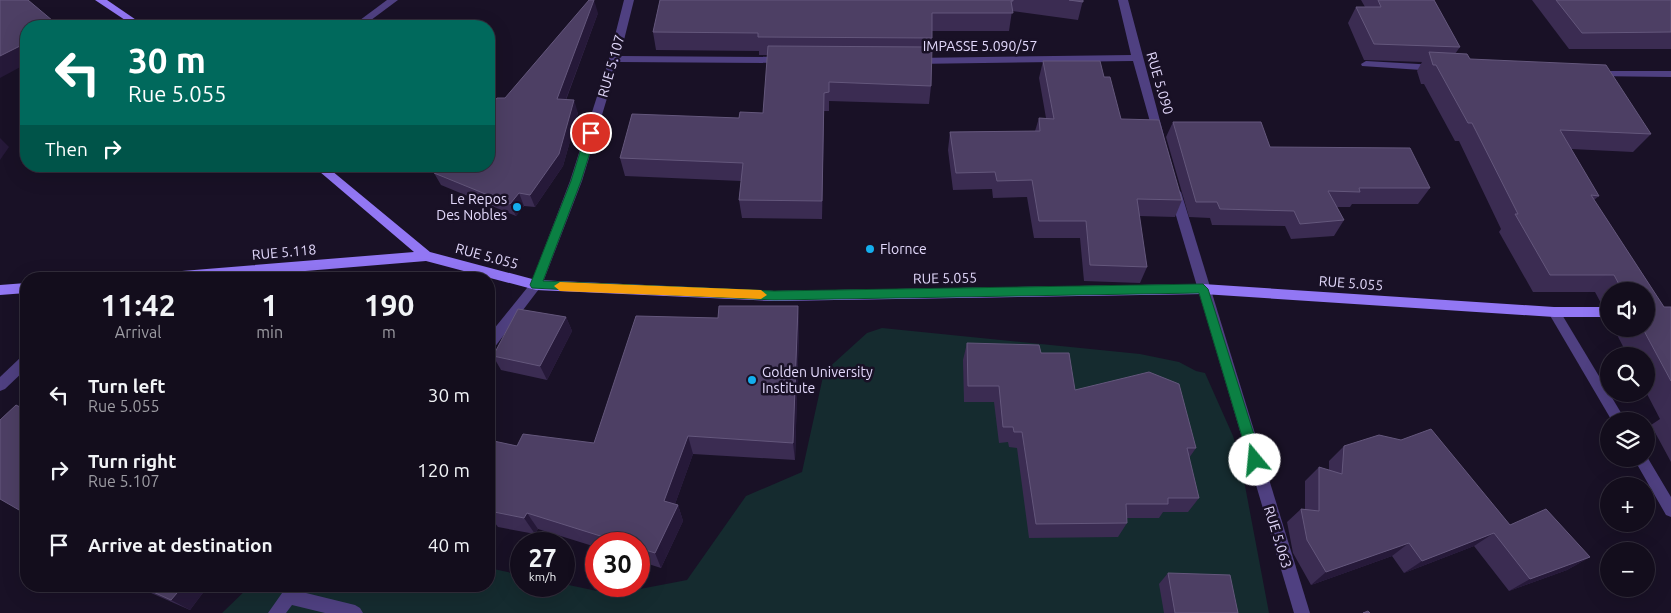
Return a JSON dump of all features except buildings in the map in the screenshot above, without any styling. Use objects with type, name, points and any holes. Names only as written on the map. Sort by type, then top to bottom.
[{"type":"street","points":[[100,0],[131,20]]},
{"type":"street","points":[[365,20],[393,0]]},
{"type":"street","name":"RUE 5.107","points":[[495,336],[536,285],[576,181],[614,58],[628,0]]},
{"type":"street","name":"RUE 5.090","points":[[1123,0],[1136,58],[1163,151]]},
{"type":"street","points":[[614,58],[792,60]]},
{"type":"street","name":"IMPASSE 5.090/57","points":[[901,60],[1136,58]]},
{"type":"street","points":[[1366,64],[1445,68]]},
{"type":"street","points":[[1584,74],[1671,74]]},
{"type":"street","name":"RUE 5.055","points":[[325,172],[426,256],[487,272]]},
{"type":"street","points":[[1171,178],[1203,289]]},
{"type":"street","name":"RUE 5.118","points":[[231,272],[426,256]]},
{"type":"street","name":"RUE 5.055","points":[[495,274],[536,285],[774,296],[1203,289],[1554,312],[1600,312]]},
{"type":"street","points":[[0,290],[20,288]]},
{"type":"street","name":"RUE 5.063","points":[[1203,289],[1302,613]]},
{"type":"street","points":[[1554,312],[1613,412]]},
{"type":"street","points":[[0,385],[20,367]]},
{"type":"street","points":[[1646,467],[1671,510]]},
{"type":"street","points":[[276,613],[292,592]]},
{"type":"street","points":[[296,592],[354,613]]},
{"type":"green space","points":[[882,328],[1140,354],[1179,362],[1196,371],[1205,373],[1239,454],[1269,613],[222,613],[244,592],[495,592],[495,569],[510,573],[510,597],[575,597],[575,586],[585,588],[585,597],[650,597],[650,587],[687,580],[746,496],[802,472],[824,372],[867,333]]},
{"type":"slow traffic","points":[[560,286],[761,295]]},
{"type":"place","name":"Le Repos Des Nobles","points":[[517,207]]},
{"type":"place","name":"Flornce","points":[[870,249]]},
{"type":"place","name":"Golden University Institute","points":[[752,380]]},
{"type":"route","points":[[591,133],[576,181],[536,285],[774,296],[1203,289],[1255,460]]}]
